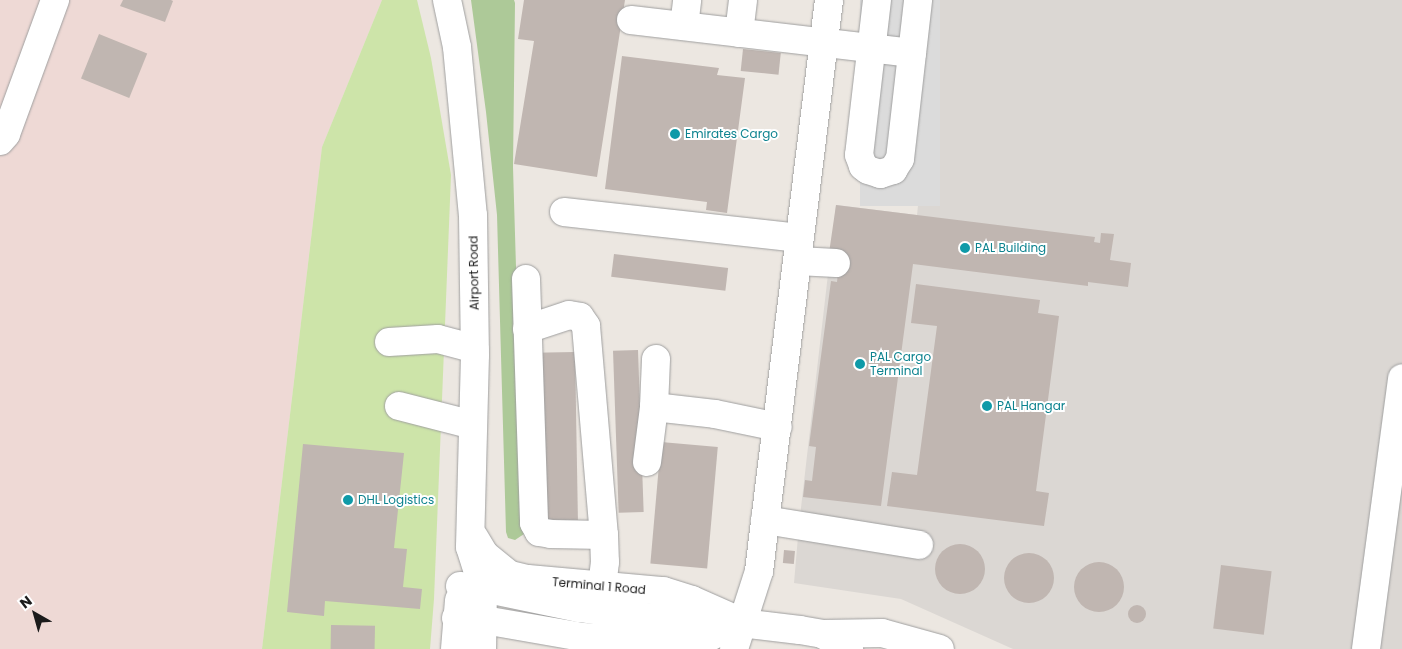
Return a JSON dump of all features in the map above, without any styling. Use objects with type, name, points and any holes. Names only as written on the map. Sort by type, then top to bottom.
[{"type":"street","points":[[0,141],[6,134],[55,0]]},
{"type":"street","name":"Airport Road","points":[[447,0],[457,47],[473,214],[475,349],[470,540],[472,587],[484,620],[482,649]]},
{"type":"street","points":[[739,33],[743,0]]},
{"type":"street","points":[[734,649],[759,571],[829,0]]},
{"type":"street","points":[[877,0],[859,155],[863,166],[880,174],[893,170],[900,159],[918,0]]},
{"type":"street","points":[[631,20],[685,13],[739,33],[912,53]]},
{"type":"street","points":[[564,212],[799,249],[836,263]]},
{"type":"street","points":[[526,279],[534,523],[539,532],[604,535]]},
{"type":"street","points":[[527,328],[569,315],[580,317],[586,326],[604,535],[605,562],[602,586]]},
{"type":"street","points":[[389,342],[438,339],[475,349]]},
{"type":"street","points":[[647,462],[654,407],[656,359]]},
{"type":"street","points":[[1366,649],[1402,378]]},
{"type":"street","points":[[399,406],[473,425]]},
{"type":"street","points":[[654,407],[715,414],[778,428]]},
{"type":"street","points":[[765,520],[919,545]]},
{"type":"street","name":"Terminal 1 Road","points":[[470,540],[485,555],[510,574],[528,580],[663,592],[713,608],[741,623]]},
{"type":"street","name":"Airport Road","points":[[455,649],[456,618],[472,587]]},
{"type":"street","name":"Terminal 1 Road","points":[[472,587],[579,608],[646,617],[741,623],[822,634],[849,649]]},
{"type":"street","points":[[456,618],[484,620],[582,637],[685,642],[709,637],[741,623]]},
{"type":"street","points":[[822,634],[882,633],[940,649]]},
{"type":"shaded area","points":[[0,0],[382,0],[322,147],[262,649],[0,649]]},
{"type":"shaded area","points":[[860,0],[940,0],[940,206],[860,206]]},
{"type":"shaded area","points":[[940,0],[1402,0],[1402,649],[1013,649],[901,599],[794,583],[836,205],[917,215]]},
{"type":"green space","points":[[382,0],[417,0],[431,58],[451,175],[434,599],[430,649],[262,649],[322,147]]},
{"type":"green space","points":[[471,0],[514,0],[515,3],[513,167],[524,534],[515,540],[508,538],[506,532],[497,215]]},
{"type":"building","points":[[123,0],[173,1],[165,22],[120,6]]},
{"type":"building","points":[[524,0],[625,0],[597,177],[514,164],[534,41],[518,39]]},
{"type":"building","points":[[99,34],[147,53],[129,98],[81,79]]},
{"type":"building","points":[[743,49],[781,53],[778,75],[741,71]]},
{"type":"building","name":"Emirates Cargo","points":[[622,56],[719,68],[717,75],[745,78],[727,213],[706,210],[707,202],[605,189]]},
{"type":"building","points":[[836,205],[1095,237],[1094,242],[1100,243],[1101,233],[1114,234],[1110,260],[1131,263],[1128,287],[1088,282],[1088,286],[913,264],[881,506],[803,497],[805,480],[812,481],[816,447],[809,446],[831,281],[837,282],[840,255],[829,253]]},
{"type":"building","points":[[614,254],[728,268],[725,291],[611,277]]},
{"type":"building","name":"PAL Hangar","points":[[916,284],[1040,300],[1038,313],[1059,316],[1036,491],[1049,493],[1044,526],[887,506],[892,472],[917,475],[937,326],[911,323]]},
{"type":"building","points":[[638,350],[644,512],[619,513],[613,351]]},
{"type":"building","points":[[575,352],[578,520],[537,521],[534,353]]},
{"type":"building","points":[[661,442],[718,447],[707,569],[650,564]]},
{"type":"building","name":"DHL Logistics","points":[[303,444],[404,453],[394,548],[407,549],[403,587],[422,589],[420,609],[325,601],[324,616],[287,612]]},
{"type":"building","points":[[955,544],[965,544],[978,551],[985,564],[985,574],[978,587],[965,594],[955,594],[946,590],[939,583],[935,574],[935,564],[939,555],[946,548]]},
{"type":"building","points":[[784,550],[795,551],[794,564],[783,563]]},
{"type":"building","points":[[1024,553],[1034,553],[1047,560],[1054,573],[1054,583],[1047,596],[1034,603],[1024,603],[1015,599],[1008,592],[1004,583],[1004,573],[1008,564],[1015,557]]},
{"type":"building","points":[[1094,562],[1104,562],[1117,569],[1124,582],[1124,592],[1117,605],[1104,612],[1094,612],[1085,608],[1078,601],[1074,592],[1074,582],[1078,573],[1085,566]]},
{"type":"building","points":[[1221,565],[1272,571],[1264,635],[1213,629]]},
{"type":"building","points":[[1133,605],[1141,605],[1146,610],[1144,621],[1133,623],[1128,618],[1128,610]]},
{"type":"building","points":[[331,625],[375,626],[375,649],[331,649]]},
{"type":"place","name":"Emirates Cargo","points":[[675,134]]},
{"type":"place","name":"PAL Building","points":[[965,248]]},
{"type":"place","name":"PAL Cargo Terminal","points":[[860,364]]},
{"type":"place","name":"PAL Hangar","points":[[987,406]]},
{"type":"place","name":"DHL Logistics","points":[[348,500]]}]
